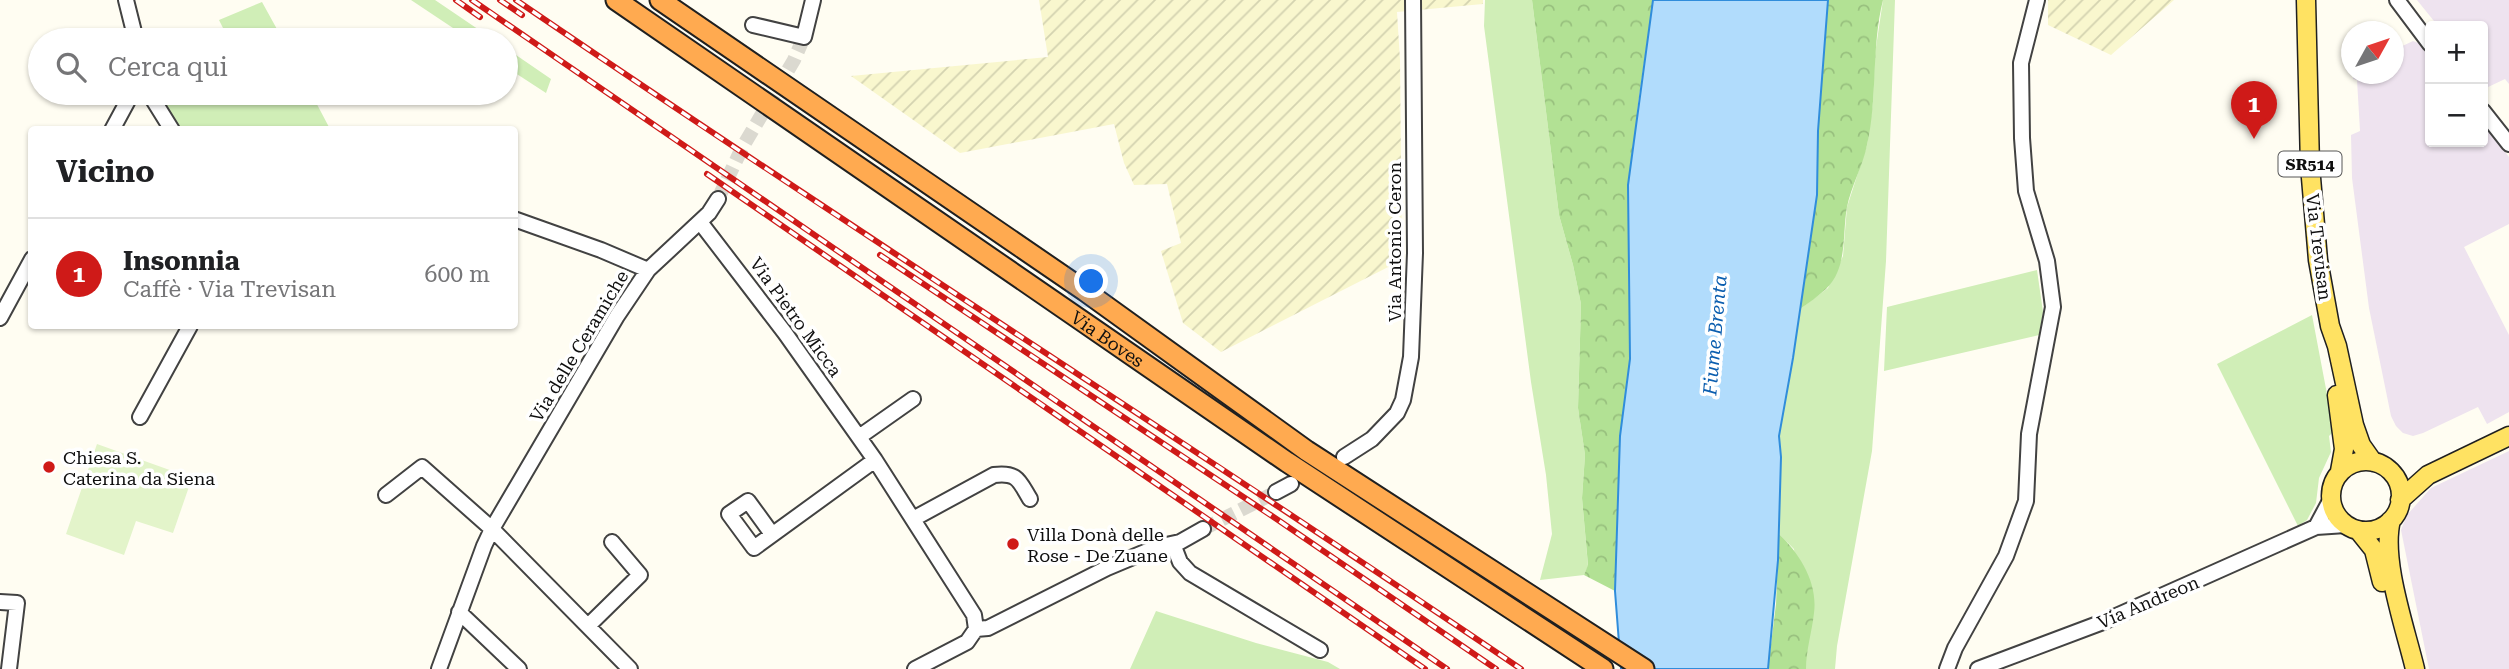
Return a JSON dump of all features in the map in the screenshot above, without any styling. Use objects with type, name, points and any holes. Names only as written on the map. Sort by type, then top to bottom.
[{"type":"highway","name":"Via Boves","points":[[616,0],[1286,462],[1603,669]]},
{"type":"highway","name":"Via Boves","points":[[660,0],[1085,291],[1307,451],[1644,669]]},
{"type":"main road","name":"Via Trevisan","points":[[2306,0],[2310,166],[2318,260],[2330,326],[2337,345],[2354,425],[2361,445],[2381,466]]},
{"type":"main road","name":"Via Trevisan","points":[[2330,326],[2330,346],[2344,449],[2340,471]]},
{"type":"main road","points":[[2414,669],[2389,562],[2387,537],[2391,520],[2400,500],[2428,475],[2509,436]]},
{"type":"main road","points":[[2340,471],[2357,462],[2428,475]]},
{"type":"main road","name":"SR514","points":[[2381,466],[2398,483],[2400,500]]},
{"type":"main road","name":"SR514","points":[[2331,499],[2333,484],[2340,471]]},
{"type":"main road","points":[[2331,499],[2337,516],[2374,550],[2403,669]]},
{"type":"main road","points":[[2352,527],[2374,530],[2391,520]]},
{"type":"street","points":[[126,0],[133,28]]},
{"type":"street","points":[[753,25],[804,37],[813,0]]},
{"type":"street","name":"Via Antonio Ceron","points":[[1344,457],[1372,439],[1397,413],[1403,400],[1411,357],[1415,253],[1413,0]]},
{"type":"street","points":[[1947,669],[1955,648],[2006,556],[2026,500],[2029,434],[2053,307],[2047,261],[2025,191],[2022,138],[2021,63],[2037,0]]},
{"type":"street","points":[[2397,0],[2425,37]]},
{"type":"street","points":[[114,126],[126,105]]},
{"type":"street","points":[[156,105],[170,126]]},
{"type":"street","points":[[2488,117],[2509,144]]},
{"type":"street","name":"Via delle Ceramiche","points":[[439,669],[492,529],[617,316],[648,270],[700,222],[718,200]]},
{"type":"street","points":[[518,220],[648,270]]},
{"type":"street","name":"Via Pietro Micca","points":[[700,222],[785,333],[875,460],[974,615],[976,629]]},
{"type":"street","points":[[0,318],[28,266]]},
{"type":"street","points":[[140,417],[188,329]]},
{"type":"street","points":[[859,437],[913,400]]},
{"type":"street","points":[[772,534],[875,460]]},
{"type":"street","points":[[386,495],[422,467],[492,529],[630,669]]},
{"type":"street","points":[[913,519],[994,475],[1007,473],[1018,479],[1030,499]]},
{"type":"street","points":[[1276,492],[1291,484]]},
{"type":"street","points":[[2316,527],[2331,499]]},
{"type":"street","name":"Via Andreon","points":[[1978,669],[2103,622],[2316,527],[2352,527]]},
{"type":"street","points":[[915,669],[967,642],[976,629],[988,628],[1142,552],[1173,544],[1203,529]]},
{"type":"street","points":[[589,625],[640,575],[612,542]]},
{"type":"street","points":[[1173,544],[1180,562],[1190,573],[1320,650]]},
{"type":"street","points":[[0,602],[17,603],[9,669]]},
{"type":"street","points":[[459,612],[519,669]]},
{"type":"shaded area","points":[[1039,0],[1483,0],[1483,4],[1397,12],[1402,260],[1221,352],[1183,323],[1161,251],[1181,243],[1167,184],[1134,185],[1124,163],[1114,124],[960,153],[851,76],[1048,57]]},
{"type":"shaded area","points":[[2048,0],[2174,0],[2111,55],[2048,25]]},
{"type":"shaded area","points":[[2417,0],[2509,0],[2509,84],[2505,79],[2488,87],[2488,21],[2434,21]]},
{"type":"shaded area","points":[[2413,41],[2425,52],[2425,147],[2488,147],[2488,130],[2509,157],[2509,224],[2464,247],[2509,335],[2509,412],[2487,424],[2478,407],[2413,436],[2403,433],[2391,416],[2369,308],[2352,178],[2351,135],[2360,131],[2357,84],[2404,84],[2404,45]]},
{"type":"shaded area","points":[[2509,451],[2509,669],[2429,669],[2401,530],[2407,515],[2431,488]]},
{"type":"green space","points":[[411,0],[435,0],[476,28],[453,28]]},
{"type":"green space","points":[[1485,0],[1532,0],[1559,215],[1581,304],[1578,408],[1585,455],[1582,498],[1588,566],[1584,575],[1540,580],[1552,534],[1484,26]]},
{"type":"green space","points":[[1532,0],[1653,0],[1638,104],[1628,234],[1630,359],[1620,436],[1615,591],[1584,575],[1588,565],[1582,498],[1585,455],[1578,408],[1581,304],[1559,215]]},
{"type":"green space","points":[[1828,0],[1883,0],[1877,36],[1870,127],[1865,153],[1847,207],[1841,261],[1833,281],[1800,309],[1817,195],[1818,131]]},
{"type":"green space","points":[[1883,0],[1895,0],[1886,261],[1872,451],[1835,669],[1806,669],[1794,549],[1779,534],[1779,436],[1800,309],[1828,288],[1843,256],[1847,207],[1867,145]]},
{"type":"green space","points":[[262,2],[276,28],[223,28],[219,20]]},
{"type":"green space","points":[[518,56],[551,79],[546,93],[518,75]]},
{"type":"green space","points":[[167,105],[317,105],[328,126],[178,126]]},
{"type":"green space","points":[[2037,270],[2043,312],[2039,335],[1884,371],[1887,307]]},
{"type":"green space","points":[[2312,315],[2334,431],[2329,436],[2331,452],[2319,478],[2316,503],[2307,520],[2298,526],[2217,364]]},
{"type":"green space","points":[[97,444],[192,478],[173,533],[136,521],[124,555],[66,534]]},
{"type":"green space","points":[[1779,534],[1806,570],[1813,591],[1815,602],[1806,669],[1768,669],[1776,604]]},
{"type":"green space","points":[[1156,611],[1256,643],[1328,662],[1340,669],[1130,669]]},
{"type":"water","name":"Fiume Brenta","points":[[1653,0],[1828,0],[1818,131],[1817,195],[1779,436],[1781,457],[1778,560],[1768,669],[1621,669],[1615,591],[1620,436],[1630,359],[1628,185]]},
{"type":"tunnel","points":[[718,199],[742,148],[794,60],[804,37]]},
{"type":"tunnel","points":[[1203,529],[1276,492]]},
{"type":"railway","points":[[456,0],[480,17]]},
{"type":"railway","points":[[472,0],[513,28]]},
{"type":"railway","points":[[500,0],[522,15]]},
{"type":"railway","points":[[516,0],[766,169],[1521,669]]},
{"type":"railway","points":[[518,32],[1447,669]]},
{"type":"railway","points":[[707,174],[1425,669]]},
{"type":"railway","points":[[880,255],[1496,669]]},
{"type":"place","name":"Insonnia","points":[[2254,139]]},
{"type":"place","name":"Chiesa S. Caterina da Siena","points":[[49,467]]},
{"type":"place","name":"Villa Donà delle Rose - De Zuane","points":[[1013,544]]}]
